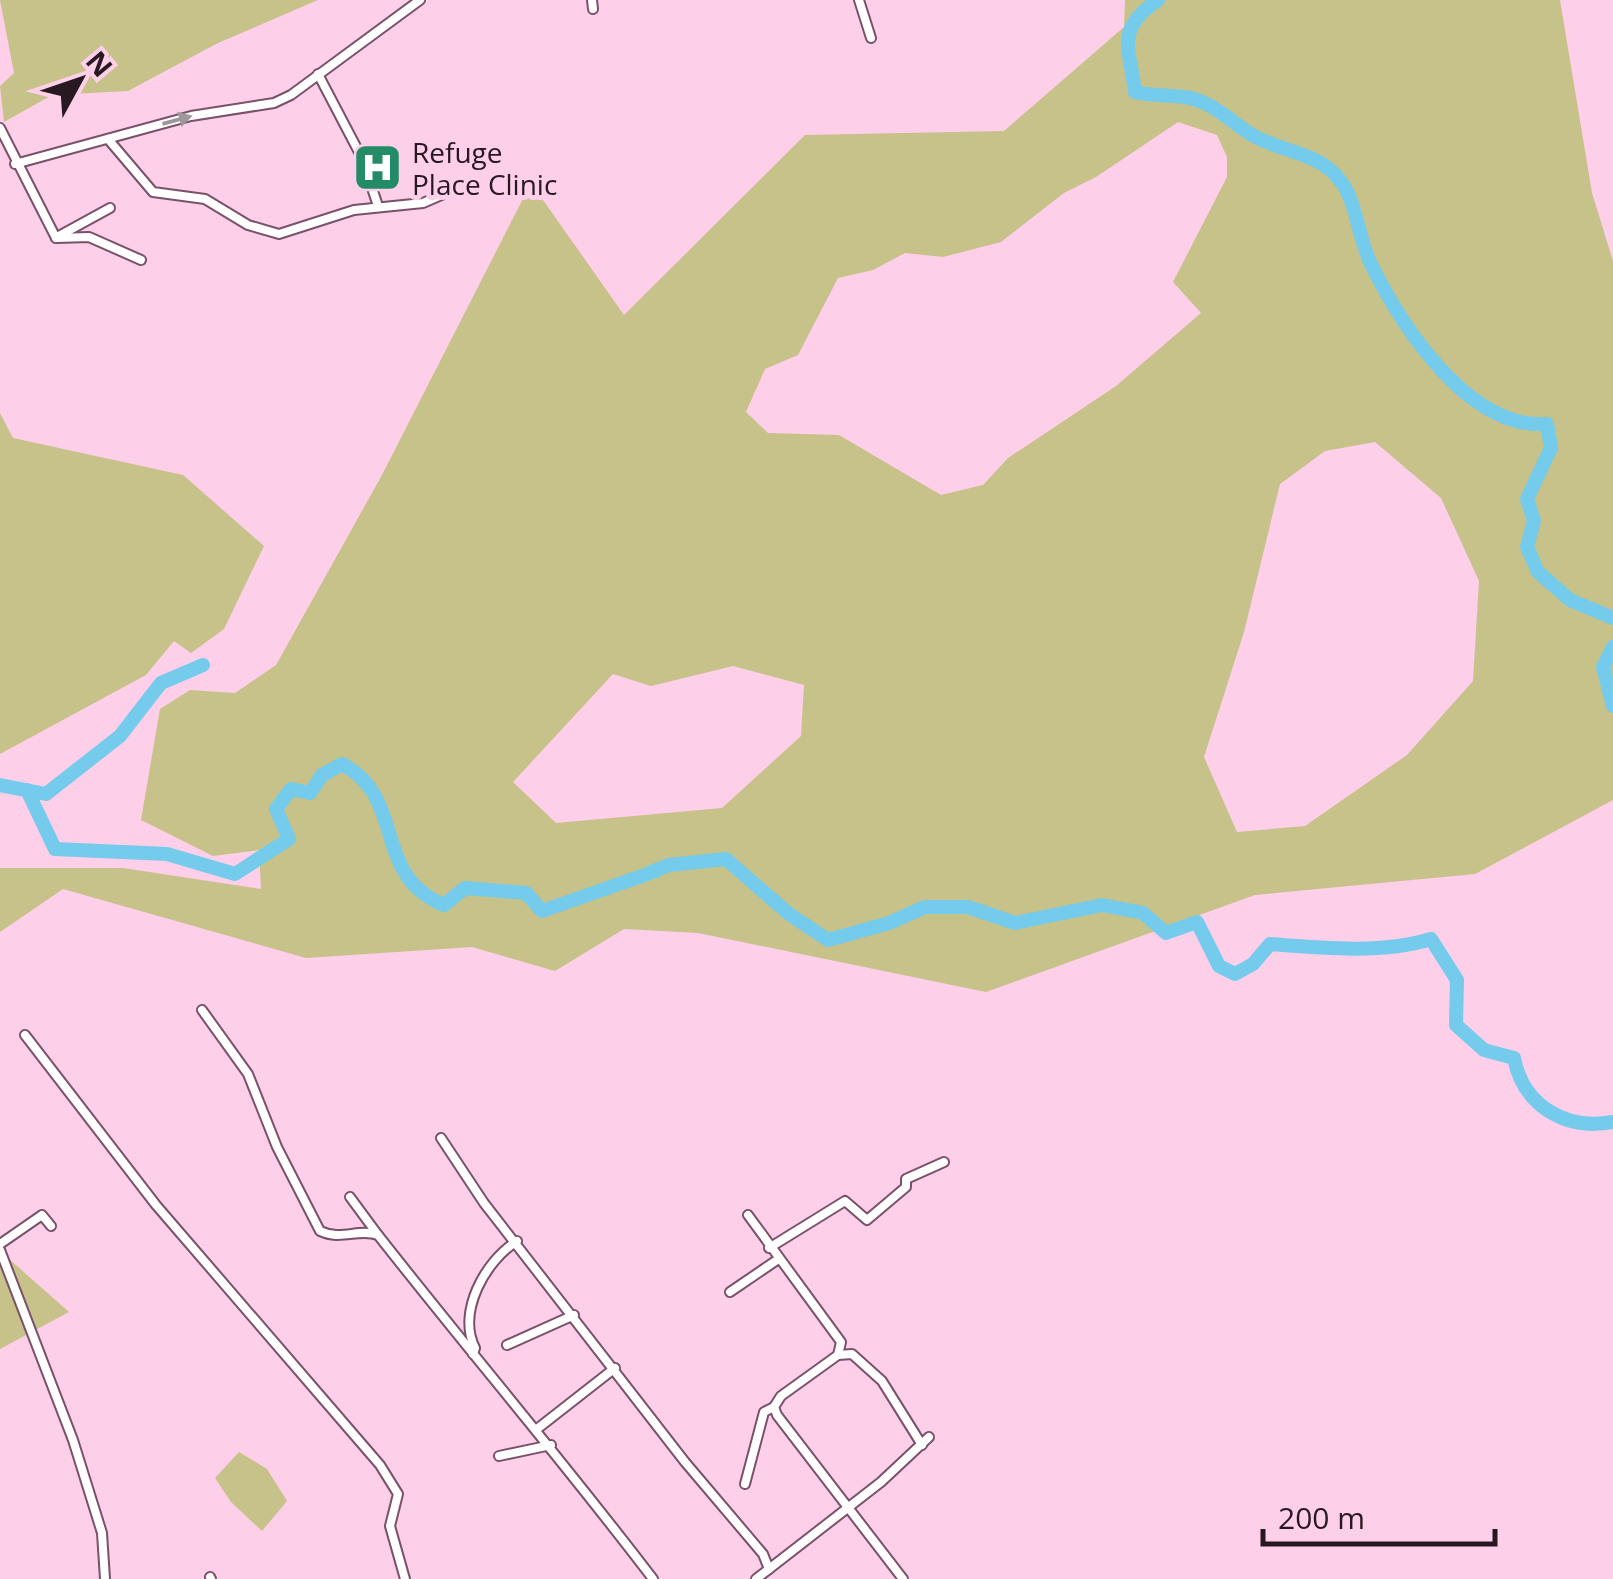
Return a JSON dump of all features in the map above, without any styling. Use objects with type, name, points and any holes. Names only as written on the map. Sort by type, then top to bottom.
[{"type":"street","points":[[16,164],[191,116],[274,102],[420,0]]},
{"type":"street","points":[[860,0],[871,38]]},
{"type":"street","points":[[318,74],[362,158],[378,206]]},
{"type":"street","points":[[0,128],[56,238]]},
{"type":"street","points":[[108,139],[153,192],[205,199],[248,225],[272,233],[378,206],[424,203],[446,193]]},
{"type":"street","points":[[56,238],[110,208]]},
{"type":"street","points":[[56,238],[89,237],[141,260]]},
{"type":"street","points":[[202,1010],[248,1074],[277,1147],[320,1231],[334,1237],[366,1231],[378,1236]]},
{"type":"street","points":[[25,1036],[156,1204],[380,1464],[398,1494],[390,1526],[406,1579]]},
{"type":"street","points":[[442,1138],[462,1172],[685,1462],[763,1554],[769,1569]]},
{"type":"street","points":[[770,1248],[845,1201],[867,1220],[906,1186],[906,1179],[944,1162]]},
{"type":"street","points":[[350,1197],[473,1354],[551,1445],[653,1579]]},
{"type":"street","points":[[51,1226],[42,1215],[0,1247],[37,1357],[73,1440],[102,1533],[105,1579]]},
{"type":"street","points":[[748,1215],[777,1260],[833,1328],[841,1342],[838,1356]]},
{"type":"street","points":[[473,1354],[476,1348],[468,1334],[474,1296],[498,1256],[517,1241]]},
{"type":"street","points":[[730,1292],[777,1260]]},
{"type":"street","points":[[507,1345],[574,1315]]},
{"type":"street","points":[[745,1484],[764,1412],[838,1356],[852,1354],[882,1381],[922,1445]]},
{"type":"street","points":[[537,1429],[616,1368]]},
{"type":"street","points":[[774,1407],[903,1579]]},
{"type":"street","points":[[756,1579],[849,1507],[929,1437]]},
{"type":"street","points":[[498,1456],[551,1445]]},
{"type":"shaded area","points":[[0,0],[318,0],[216,44],[128,91],[52,95],[4,122],[0,86],[14,73]]},
{"type":"shaded area","points":[[1125,0],[1560,0],[1592,193],[1613,261],[1613,800],[1475,874],[1255,895],[986,992],[698,933],[624,929],[555,971],[472,947],[306,958],[63,889],[0,932],[0,868],[123,868],[261,889],[259,850],[213,856],[141,820],[160,709],[190,690],[235,693],[276,665],[382,475],[531,183],[624,315],[805,135],[1004,131],[1124,27]],"holes":[[[1178,122],[1217,135],[1227,157],[1227,177],[1173,282],[1201,313],[1116,386],[1008,458],[983,485],[941,495],[839,435],[768,433],[746,412],[765,369],[798,355],[838,278],[873,270],[905,253],[943,257],[1001,242],[1064,193],[1096,177]],[[1375,442],[1441,498],[1479,581],[1473,681],[1407,755],[1305,826],[1237,832],[1204,757],[1244,632],[1280,484],[1325,451]],[[733,666],[804,685],[801,736],[722,808],[556,823],[513,782],[613,674],[651,686]]]},
{"type":"shaded area","points":[[0,413],[13,438],[183,475],[264,546],[224,629],[191,653],[174,641],[146,675],[0,754]]},
{"type":"shaded area","points":[[0,1251],[69,1312],[0,1349]]},
{"type":"shaded area","points":[[239,1452],[267,1469],[287,1501],[262,1531],[231,1502],[215,1478]]},
{"type":"waterway","points":[[1158,0],[1144,11],[1130,31],[1128,51],[1135,92],[1202,102],[1263,141],[1321,163],[1339,179],[1384,289],[1441,370],[1491,410],[1518,421],[1547,424],[1551,448],[1527,499],[1534,521],[1527,547],[1538,572],[1570,600],[1613,618]]},
{"type":"waterway","points":[[1613,647],[1603,667],[1613,706]]},
{"type":"waterway","points":[[0,785],[46,794],[120,736],[161,683],[203,665]]},
{"type":"waterway","points":[[27,790],[55,849],[167,854],[235,874],[289,839],[276,809],[291,789],[310,793],[322,775],[342,764],[362,779],[375,796],[406,875],[421,892],[444,905],[465,888],[526,893],[542,911],[656,871]]},
{"type":"waterway","points":[[651,872],[669,865],[726,859],[789,914],[828,940],[889,923],[925,907],[968,907],[1015,923],[1102,905],[1143,913],[1166,933],[1197,922],[1219,966],[1235,974],[1253,964],[1270,944],[1372,948],[1431,939],[1457,980],[1456,1025],[1484,1050],[1514,1058],[1527,1089],[1549,1111],[1579,1122],[1613,1122]]},
{"type":"place","name":"Refuge Place Clinic","points":[[377,168]]}]
